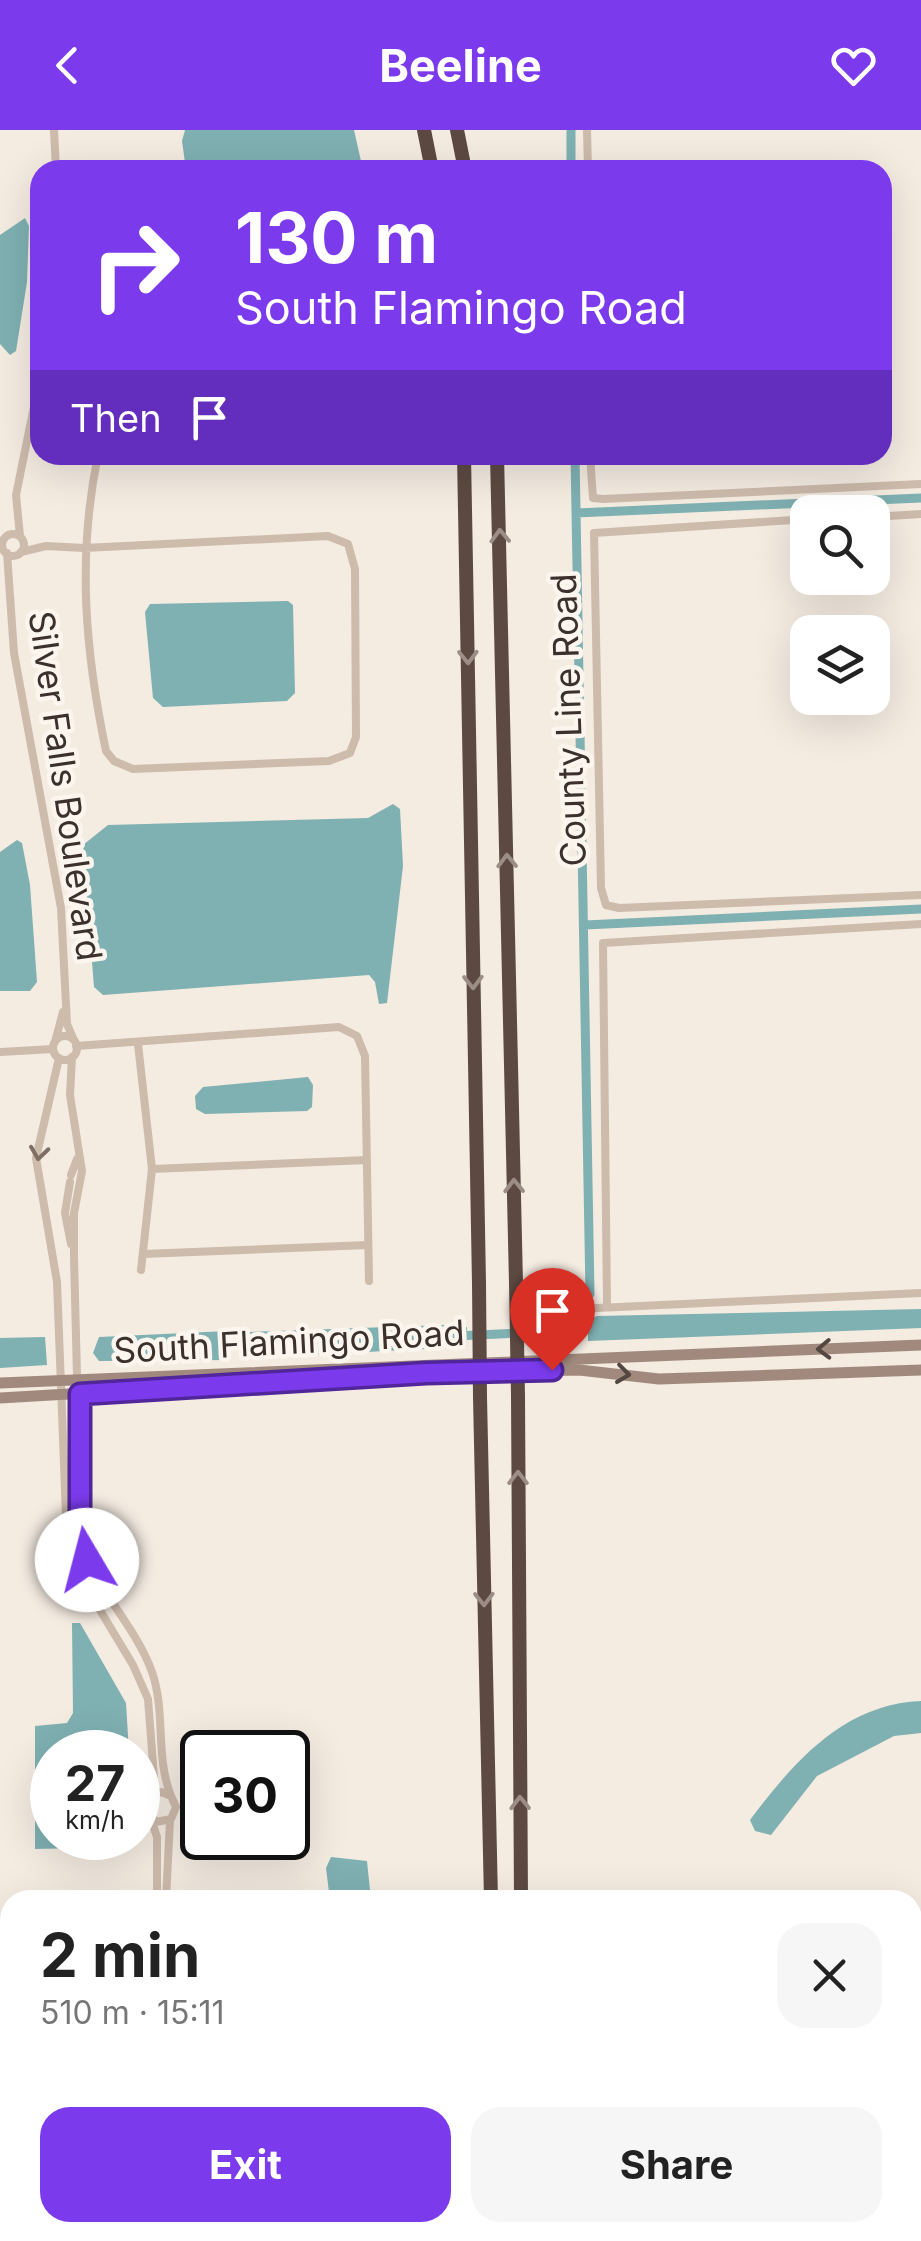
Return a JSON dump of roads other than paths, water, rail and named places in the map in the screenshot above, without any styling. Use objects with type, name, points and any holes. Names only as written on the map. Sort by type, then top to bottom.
[{"type":"highway","points":[[424,130],[430,160]]},
{"type":"highway","points":[[457,130],[463,160]]},
{"type":"highway","points":[[464,465],[491,1890]]},
{"type":"highway","points":[[498,465],[518,1396],[521,1890]]},
{"type":"main road","name":"South Flamingo Road","points":[[0,1382],[921,1345]]},
{"type":"main road","name":"South Flamingo Road","points":[[0,1398],[426,1373],[578,1370],[659,1379],[921,1370]]},
{"type":"street","points":[[54,130],[56,160]]},
{"type":"street","points":[[587,130],[588,160]]},
{"type":"street","points":[[30,431],[15,512],[4,538],[21,537],[46,546],[84,548],[328,536],[348,544],[355,588],[356,737],[350,753],[329,761],[122,767],[106,751],[90,673],[84,548],[96,465]]},
{"type":"street","points":[[590,465],[592,498],[921,484]]},
{"type":"street","points":[[15,512],[21,537]]},
{"type":"street","points":[[890,515],[921,514]]},
{"type":"street","name":"County Line Road","points":[[790,521],[594,532],[600,888],[606,905],[921,895]]},
{"type":"street","name":"Silver Falls Boulevard","points":[[12,578],[21,537]]},
{"type":"street","name":"Silver Falls Boulevard","points":[[4,538],[12,578],[14,653],[61,908],[65,1002],[75,1043]]},
{"type":"street","points":[[4,551],[19,553],[46,546]]},
{"type":"street","points":[[607,1306],[603,944],[921,924]]},
{"type":"street","name":"Silver Falls Boulevard","points":[[65,1002],[36,1158],[57,1282],[70,1557],[90,1598],[133,1665],[150,1710],[150,1730]]},
{"type":"street","points":[[56,1050],[64,1036],[75,1043],[138,1044],[339,1027],[357,1036],[365,1056],[368,1281]]},
{"type":"street","points":[[75,1043],[68,1076],[77,1159],[82,1172],[74,1212],[74,1258],[84,1548],[96,1579],[146,1657],[159,1696],[164,1775],[176,1807],[166,1837],[166,1890]]},
{"type":"street","points":[[138,1044],[152,1169],[141,1270]]},
{"type":"street","points":[[0,1052],[56,1050],[72,1057]]},
{"type":"street","points":[[74,1258],[64,1213],[77,1159]]},
{"type":"street","points":[[152,1169],[367,1160]]},
{"type":"street","points":[[143,1254],[368,1246]]},
{"type":"street","points":[[576,1309],[921,1293]]},
{"type":"street","points":[[133,1665],[146,1657]]},
{"type":"street","points":[[160,1792],[171,1796]]},
{"type":"street","points":[[160,1822],[171,1819]]},
{"type":"street","points":[[156,1860],[157,1890]]},
{"type":"water","points":[[185,130],[354,130],[361,160],[185,160]]},
{"type":"water","points":[[25,218],[29,226],[27,282],[16,351],[10,355],[0,344],[0,235]]},
{"type":"water","points":[[288,601],[293,605],[295,693],[287,701],[163,707],[153,698],[145,612],[150,604]]},
{"type":"water","points":[[393,804],[400,809],[403,866],[387,1003],[379,1004],[375,982],[369,975],[103,995],[94,987],[83,845],[108,825],[368,818]]},
{"type":"water","points":[[17,840],[22,843],[30,885],[37,982],[30,991],[0,991],[0,852]]},
{"type":"water","points":[[308,1077],[313,1085],[312,1107],[307,1111],[205,1114],[196,1109],[195,1096],[203,1087]]},
{"type":"water","points":[[921,1309],[921,1328],[588,1341],[588,1320],[597,1316]]},
{"type":"water","points":[[467,1327],[467,1347],[246,1358],[250,1332]]},
{"type":"water","points":[[228,1331],[229,1360],[99,1361],[93,1353],[99,1337]]},
{"type":"water","points":[[45,1337],[47,1365],[0,1368],[0,1338]]},
{"type":"water","points":[[72,1623],[80,1623],[126,1703],[128,1730],[35,1730],[35,1726],[67,1723],[73,1713]]},
{"type":"water","points":[[921,1701],[921,1733],[894,1736],[817,1776],[771,1835],[755,1831],[750,1820],[822,1740],[867,1713]]},
{"type":"water","points":[[331,1857],[367,1861],[370,1890],[329,1890],[326,1868]]},
{"type":"waterway","points":[[571,130],[571,160]]},
{"type":"waterway","points":[[575,465],[590,1294]]},
{"type":"waterway","points":[[576,513],[921,498]]},
{"type":"waterway","points":[[585,925],[921,909]]},
{"type":"waterway","points":[[455,1336],[562,1331]]},
{"type":"waterway","points":[[220,1345],[255,1344]]}]
